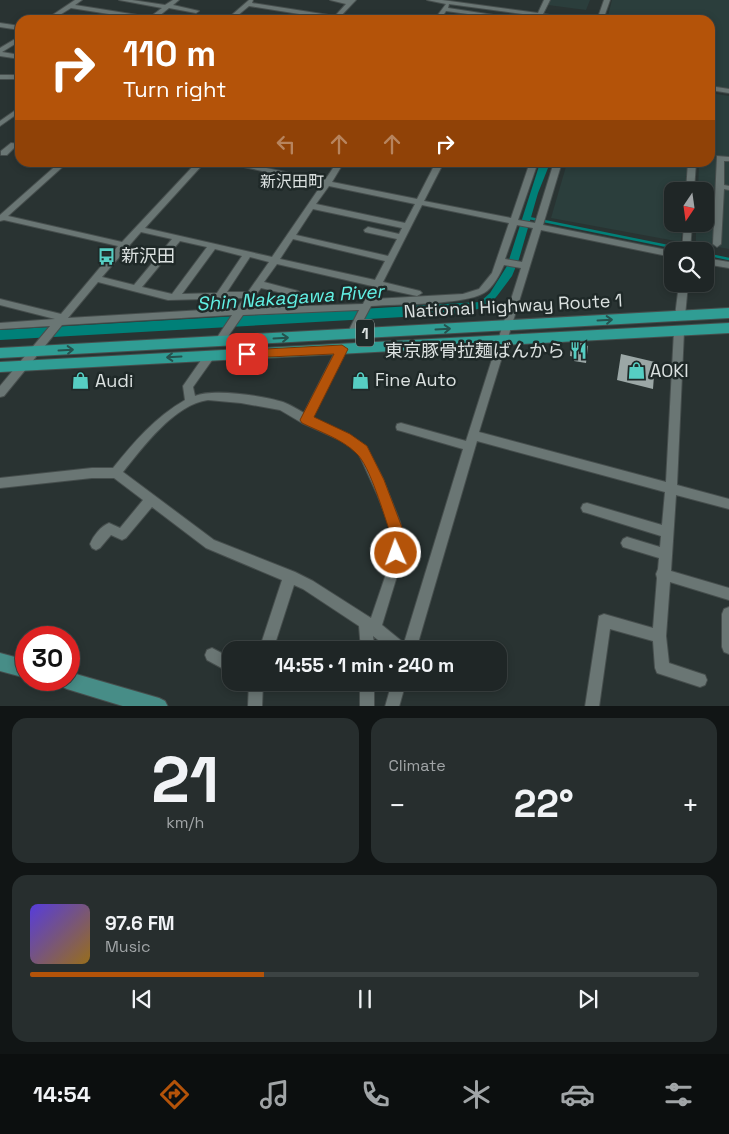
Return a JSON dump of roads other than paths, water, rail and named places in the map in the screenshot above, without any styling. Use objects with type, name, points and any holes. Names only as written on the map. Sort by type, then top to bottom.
[{"type":"highway","name":"National Highway Route 1","points":[[0,354],[38,348],[354,329],[507,325],[729,313]]},
{"type":"highway","name":"National Highway Route 1","points":[[0,367],[502,342],[729,328]]},
{"type":"main road","points":[[0,662],[15,665]]},
{"type":"main road","points":[[80,684],[159,706]]},
{"type":"street","points":[[56,15],[80,0]]},
{"type":"street","points":[[122,0],[196,11]]},
{"type":"street","points":[[158,14],[176,0]]},
{"type":"street","points":[[333,0],[352,1]]},
{"type":"street","points":[[430,0],[450,1],[528,15]]},
{"type":"street","points":[[540,15],[547,0]]},
{"type":"street","points":[[602,15],[607,0]]},
{"type":"street","points":[[235,15],[250,1],[316,15]]},
{"type":"street","points":[[339,15],[352,1]]},
{"type":"street","points":[[440,15],[450,1]]},
{"type":"street","points":[[71,6],[126,15]]},
{"type":"street","points":[[444,9],[487,15]]},
{"type":"street","points":[[158,14],[164,15]]},
{"type":"street","points":[[0,25],[15,27]]},
{"type":"street","points":[[0,53],[15,44]]},
{"type":"street","points":[[0,53],[15,56]]},
{"type":"street","points":[[0,77],[15,77]]},
{"type":"street","points":[[715,89],[729,91]]},
{"type":"street","points":[[0,124],[15,113]]},
{"type":"street","points":[[4,153],[15,145]]},
{"type":"street","points":[[717,244],[720,158],[729,159]]},
{"type":"street","points":[[1,218],[59,167]]},
{"type":"street","points":[[0,393],[124,245],[197,167]]},
{"type":"street","points":[[249,167],[514,221],[538,222],[664,252]]},
{"type":"street","points":[[222,337],[338,167]]},
{"type":"street","points":[[354,329],[438,167]]},
{"type":"street","points":[[0,326],[61,321],[367,305],[463,297],[482,290],[491,282],[503,262],[514,221],[532,167]]},
{"type":"street","points":[[412,641],[469,446],[556,167]]},
{"type":"street","points":[[691,182],[692,167]]},
{"type":"street","points":[[720,186],[729,188]]},
{"type":"street","points":[[312,206],[407,226]]},
{"type":"street","points":[[1,218],[124,245]]},
{"type":"street","points":[[139,229],[417,293]]},
{"type":"street","points":[[368,230],[402,237]]},
{"type":"street","points":[[290,236],[390,259]]},
{"type":"street","points":[[136,288],[178,238]]},
{"type":"street","points":[[174,297],[213,246]]},
{"type":"street","points":[[221,294],[248,254]]},
{"type":"street","points":[[503,262],[524,266]]},
{"type":"street","points":[[714,262],[729,265]]},
{"type":"street","points":[[96,278],[168,297],[250,294]]},
{"type":"street","points":[[258,284],[295,293]]},
{"type":"street","points":[[680,316],[682,292]]},
{"type":"street","points":[[0,302],[61,321]]},
{"type":"street","points":[[679,331],[671,489],[662,574],[659,636],[662,668],[700,680]]},
{"type":"street","points":[[306,420],[342,349]]},
{"type":"street","points":[[190,401],[188,386],[210,356]]},
{"type":"street","points":[[116,473],[143,439],[166,418],[190,401],[206,396],[282,406],[306,420],[345,438],[362,450],[378,480],[399,538],[390,582],[370,625],[369,641]]},
{"type":"street","points":[[401,427],[469,446]]},
{"type":"street","points":[[473,435],[729,504]]},
{"type":"street","points":[[0,483],[92,473],[116,473],[210,544],[308,585],[370,625],[390,641]]},
{"type":"street","points":[[96,544],[109,529],[122,534],[150,500]]},
{"type":"street","points":[[587,508],[666,532]]},
{"type":"street","points":[[626,543],[664,554]]},
{"type":"street","points":[[662,574],[729,594]]},
{"type":"street","points":[[269,641],[290,576]]},
{"type":"street","points":[[729,614],[729,648]]},
{"type":"street","points":[[592,706],[604,621],[659,636]]},
{"type":"street","points":[[212,655],[222,661]]},
{"type":"street","points":[[255,706],[256,691]]},
{"type":"street","points":[[367,691],[367,706]]},
{"type":"street","points":[[392,706],[396,691]]},
{"type":"water","points":[[539,167],[548,167],[538,193],[519,259],[512,276],[490,304],[481,308],[464,313],[421,316],[0,340],[0,330],[480,302],[490,293],[507,266]]},
{"type":"waterway","points":[[529,218],[664,245]]},
{"type":"waterway","points":[[714,256],[729,259]]},
{"type":"place","name":"新沢田","points":[[107,256]]},
{"type":"place","name":"東京豚骨拉麺ばんから","points":[[579,351]]},
{"type":"place","name":"AOKI","points":[[636,371]]},
{"type":"place","name":"Fine Auto","points":[[361,380]]},
{"type":"place","name":"Audi","points":[[81,381]]},
{"type":"district","name":"新沢田町","points":[[292,181]]},
{"type":"water label","name":"Shin Nakagawa River","points":[[290,297]]}]
